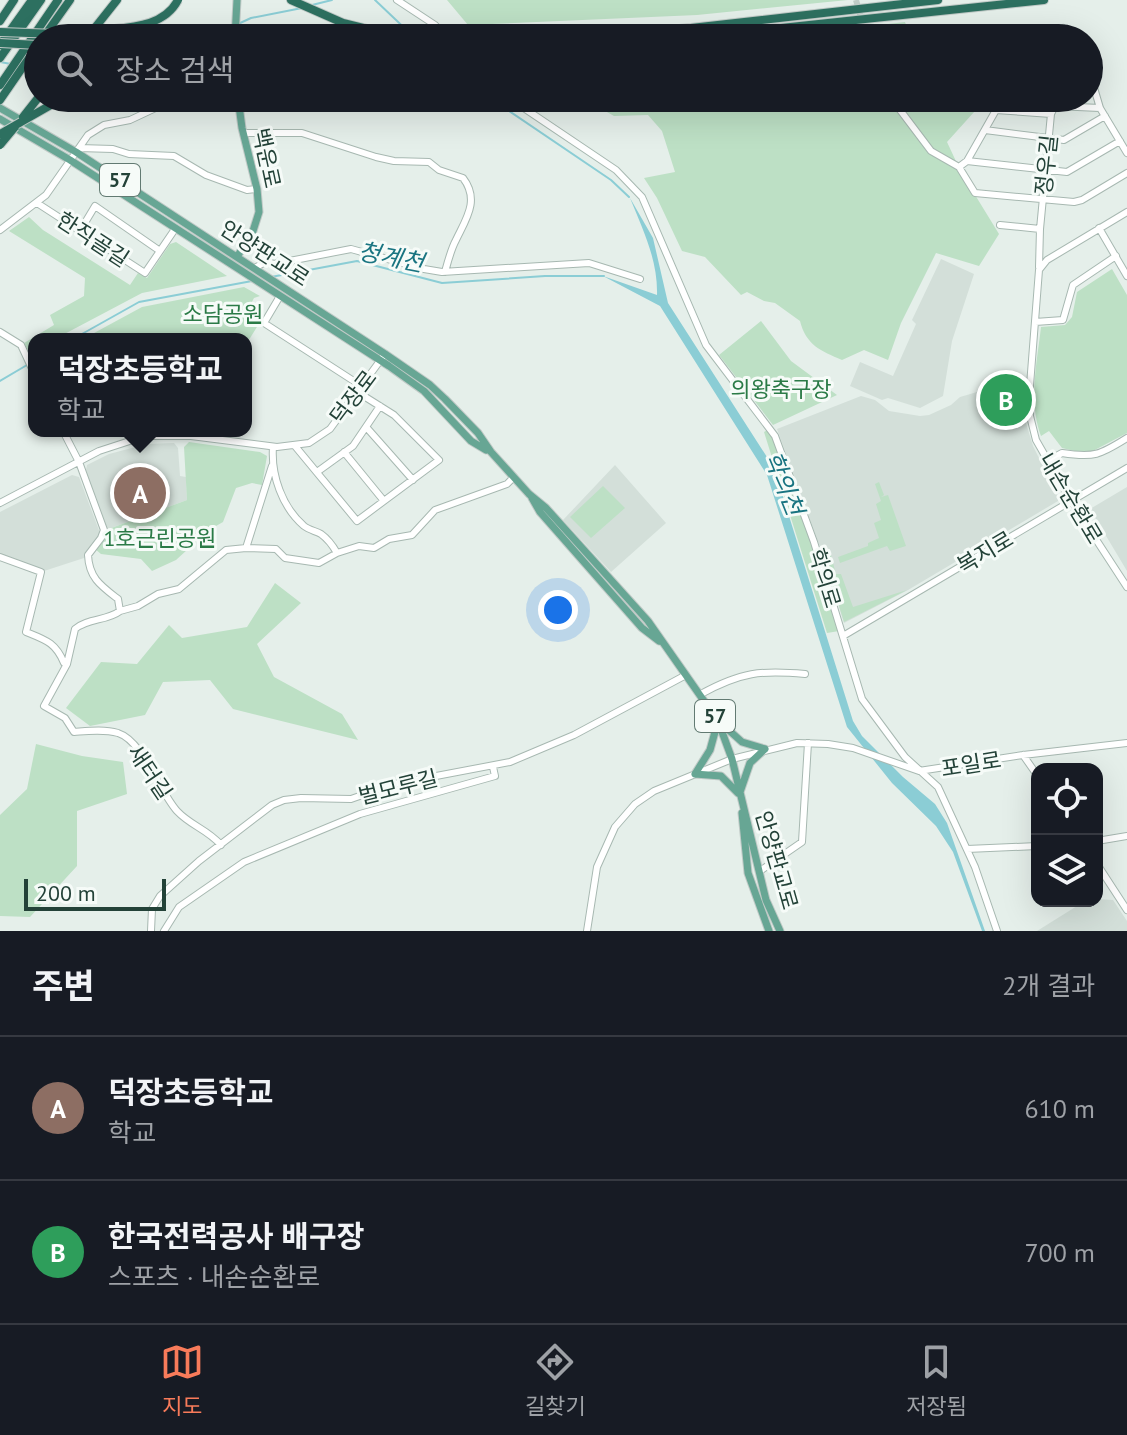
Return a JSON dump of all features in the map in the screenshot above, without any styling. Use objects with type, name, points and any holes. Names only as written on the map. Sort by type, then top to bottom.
[{"type":"highway","points":[[0,21],[14,0]]},
{"type":"highway","points":[[0,44],[32,0]]},
{"type":"highway","points":[[0,58],[41,0]]},
{"type":"highway","points":[[42,24],[58,0]]},
{"type":"highway","points":[[53,24],[70,0]]},
{"type":"highway","points":[[98,24],[117,0]]},
{"type":"highway","points":[[138,24],[156,21],[178,0]]},
{"type":"highway","points":[[291,0],[347,24]]},
{"type":"highway","points":[[758,24],[938,0]]},
{"type":"highway","points":[[787,24],[1044,0]]},
{"type":"highway","points":[[0,32],[24,33]]},
{"type":"highway","points":[[0,44],[24,45]]},
{"type":"highway","points":[[0,85],[24,50]]},
{"type":"highway","points":[[0,100],[24,65]]},
{"type":"highway","points":[[0,145],[27,112]]},
{"type":"highway","points":[[0,134],[38,112]]},
{"type":"main road","points":[[237,0],[237,24]]},
{"type":"main road","name":"안양판교로","points":[[0,108],[77,150],[256,268],[273,271],[285,287],[383,357]]},
{"type":"main road","name":"백운로","points":[[231,266],[253,231],[259,212],[240,112]]},
{"type":"main road","name":"안양판교로","points":[[0,119],[70,160],[242,273],[430,385],[478,433],[491,452],[648,621],[718,721],[732,759],[754,841],[766,900],[780,931]]},
{"type":"main road","points":[[695,774],[710,750],[718,721],[742,742],[765,749]]},
{"type":"main road","points":[[695,774],[721,776],[740,796],[750,763],[765,749]]},
{"type":"main road","name":"안양판교로","points":[[740,796],[748,873],[769,931]]},
{"type":"street","points":[[397,0],[433,24]]},
{"type":"street","points":[[0,230],[37,203],[88,135],[104,125],[130,120],[147,112]]},
{"type":"street","name":"학의로","points":[[530,112],[616,170],[642,197],[706,345],[775,436],[814,542],[862,699],[894,746],[938,787],[967,849],[997,931]]},
{"type":"street","points":[[902,112],[931,151],[959,167],[975,193],[1082,200],[1127,173]]},
{"type":"street","points":[[959,167],[967,161],[995,112]]},
{"type":"street","points":[[1024,112],[1051,114]]},
{"type":"street","points":[[1102,112],[1127,153]]},
{"type":"street","name":"정우길","points":[[1039,270],[1051,114]]},
{"type":"street","points":[[985,130],[1064,140],[1105,116]]},
{"type":"street","points":[[243,133],[302,133],[376,157],[429,162],[439,170],[463,178],[469,192],[469,215],[455,241],[445,272]]},
{"type":"street","points":[[967,161],[1072,171],[1120,141]]},
{"type":"street","points":[[77,150],[113,149],[129,154],[174,156],[206,175],[247,190],[257,189]]},
{"type":"street","name":"한직골길","points":[[37,203],[145,273],[175,229]]},
{"type":"street","points":[[80,231],[95,206],[160,251]]},
{"type":"street","points":[[1039,270],[1047,260],[1127,212]]},
{"type":"street","points":[[1000,225],[1040,229]]},
{"type":"street","points":[[1099,228],[1127,276]]},
{"type":"street","points":[[256,268],[265,262],[273,271],[351,249],[445,272],[589,263],[640,279]]},
{"type":"street","points":[[1035,322],[1063,320],[1073,285],[1116,256]]},
{"type":"street","name":"내손순환로","points":[[1039,270],[1029,398],[1036,440],[1127,587]]},
{"type":"street","points":[[280,296],[264,323],[394,415],[439,460],[357,521],[295,446]]},
{"type":"street","points":[[0,332],[21,345],[28,360]]},
{"type":"street","name":"덕장로","points":[[198,437],[273,447],[309,443],[330,429],[383,357]]},
{"type":"street","points":[[317,472],[344,452],[367,428],[380,406]]},
{"type":"street","points":[[367,428],[413,480]]},
{"type":"street","points":[[66,437],[79,462],[104,530],[88,555],[89,566],[97,584],[118,599],[120,611],[138,606],[158,594],[179,589],[226,550],[276,549],[285,558],[319,563],[359,546],[374,548],[389,539],[412,535],[435,510],[507,484],[514,477]]},
{"type":"street","name":"덕장로","points":[[0,503],[99,451],[142,437]]},
{"type":"street","points":[[1049,460],[1062,453],[1085,458],[1096,456],[1127,438]]},
{"type":"street","points":[[246,548],[272,466],[273,447]]},
{"type":"street","points":[[344,452],[384,501]]},
{"type":"street","points":[[272,466],[282,494],[293,512],[306,528],[330,541],[337,553]]},
{"type":"street","name":"복지로","points":[[843,636],[1127,468]]},
{"type":"street","points":[[0,557],[41,572],[26,632],[51,641],[67,664]]},
{"type":"street","name":"새터길","points":[[120,611],[114,616],[85,622],[75,629],[67,664],[44,706],[65,718],[74,732],[120,733],[131,740],[137,745],[164,796],[186,820],[210,832],[221,845]]},
{"type":"street","points":[[701,694],[746,674],[766,671],[805,674]]},
{"type":"street","name":"벌모루길","points":[[151,931],[150,915],[154,902],[260,812],[284,800],[351,799],[394,784],[493,767],[574,735],[686,675]]},
{"type":"street","points":[[587,931],[597,867],[615,827],[635,804],[654,791],[732,759],[765,749],[808,743],[802,842],[760,871]]},
{"type":"street","name":"포일로","points":[[808,743],[853,748],[919,771],[1125,743]]},
{"type":"street","points":[[1125,743],[1127,752]]},
{"type":"street","points":[[877,756],[886,755],[894,746]]},
{"type":"street","points":[[1023,755],[1031,766]]},
{"type":"street","points":[[164,931],[179,907],[234,867],[360,814],[495,776],[493,767]]},
{"type":"street","points":[[1103,840],[1127,836]]},
{"type":"street","points":[[967,849],[1031,846]]},
{"type":"street","points":[[1103,873],[1127,910]]},
{"type":"street","points":[[1117,895],[1127,894]]},
{"type":"shaded area","points":[[941,259],[974,274],[952,341],[943,396],[920,408],[888,398],[882,400],[850,386],[860,362],[893,376],[916,324],[912,320]]},
{"type":"shaded area","points":[[1008,383],[1020,384],[1033,446],[1058,501],[908,590],[844,623],[777,429],[861,396],[875,400],[889,411],[920,416],[951,405],[960,397]]},
{"type":"shaded area","points":[[174,443],[178,448],[180,476],[186,477],[187,500],[106,530],[87,465],[109,454],[147,444]]},
{"type":"shaded area","points":[[615,465],[666,523],[611,572],[563,520]]},
{"type":"shaded area","points":[[72,475],[79,477],[100,533],[84,558],[44,571],[0,555],[0,512]]},
{"type":"shaded area","points":[[1127,487],[1127,571],[1090,509]]},
{"type":"shaded area","points":[[1103,899],[1113,900],[1127,921],[1127,931],[1037,931],[1075,907],[1103,907]]},
{"type":"green space","points":[[447,0],[848,0],[697,15],[467,24]]},
{"type":"green space","points":[[607,112],[974,112],[947,142],[961,172],[999,234],[979,266],[936,253],[901,323],[888,360],[864,350],[842,360],[815,346],[806,336],[800,321],[775,303],[747,292],[741,295],[705,257],[682,251],[644,178],[675,172],[662,131],[648,115],[614,116]]},
{"type":"green space","points":[[29,217],[43,230],[130,285],[138,273],[147,278],[170,244],[176,242],[227,276],[142,293],[66,333],[41,333],[54,325],[50,315],[84,296],[85,278],[9,231]]},
{"type":"green space","points":[[1112,269],[1127,295],[1127,433],[1091,452],[1079,452],[1062,448],[1049,431],[1041,436],[1037,423],[1034,396],[1041,327],[1065,325],[1072,317],[1077,292]]},
{"type":"green space","name":"소담공원","points":[[244,287],[260,296],[254,298],[246,313],[260,322],[252,335],[94,333],[142,307]]},
{"type":"green space","name":"의왕축구장","points":[[761,321],[791,361],[837,395],[773,425],[719,355]]},
{"type":"green space","points":[[1016,383],[1024,408],[1016,410],[1020,422],[1001,428],[997,417],[1006,414],[996,416],[988,391]]},
{"type":"green space","points":[[769,429],[812,542],[839,631],[827,633],[764,432]]},
{"type":"green space","name":"1호근린공원","points":[[189,442],[260,452],[267,456],[262,485],[252,483],[236,488],[223,522],[209,530],[176,560],[152,571],[141,559],[101,554],[95,549],[106,530],[187,500],[184,447]]},
{"type":"green space","points":[[879,482],[884,495],[881,497],[888,495],[906,546],[890,551],[887,546],[840,563],[838,557],[868,546],[868,543],[879,538],[874,523],[881,520],[876,504],[881,501],[875,484]]},
{"type":"green space","points":[[603,486],[625,508],[591,538],[570,517]]},
{"type":"green space","points":[[830,552],[836,574],[841,574],[853,607],[907,590],[844,622],[823,554]]},
{"type":"green space","points":[[275,583],[301,603],[257,644],[274,677],[342,714],[358,740],[233,709],[210,680],[163,682],[145,715],[90,726],[66,708],[101,662],[137,664],[169,625],[182,638],[247,627]]},
{"type":"green space","points":[[36,744],[82,756],[123,762],[127,794],[77,811],[77,866],[30,917],[0,916],[0,815],[27,789]]},
{"type":"water","name":"학의천","points":[[630,198],[653,238],[668,303],[774,468],[853,721],[862,736],[935,804],[947,823],[985,931],[982,931],[953,852],[936,826],[892,783],[847,727],[767,475],[660,306],[603,276],[657,295],[652,257]]},
{"type":"waterway","points":[[312,5],[332,0]]},
{"type":"waterway","name":"학의천","points":[[375,0],[400,24]]},
{"type":"waterway","points":[[238,24],[251,18],[302,8]]},
{"type":"waterway","points":[[0,62],[11,64]]},
{"type":"waterway","name":"학의천","points":[[511,112],[611,180],[629,197]]},
{"type":"waterway","name":"청계천","points":[[271,277],[357,261],[442,283],[545,276],[604,276]]},
{"type":"waterway","name":"청계천","points":[[84,333],[139,302],[252,281]]},
{"type":"waterway","name":"청계천","points":[[0,381],[27,365]]},
{"type":"tunnel","points":[[856,0],[863,24]]},
{"type":"place","name":"한국전력공사 배구장","points":[[1006,400]]},
{"type":"place","name":"덕장초등학교","points":[[140,493]]}]
